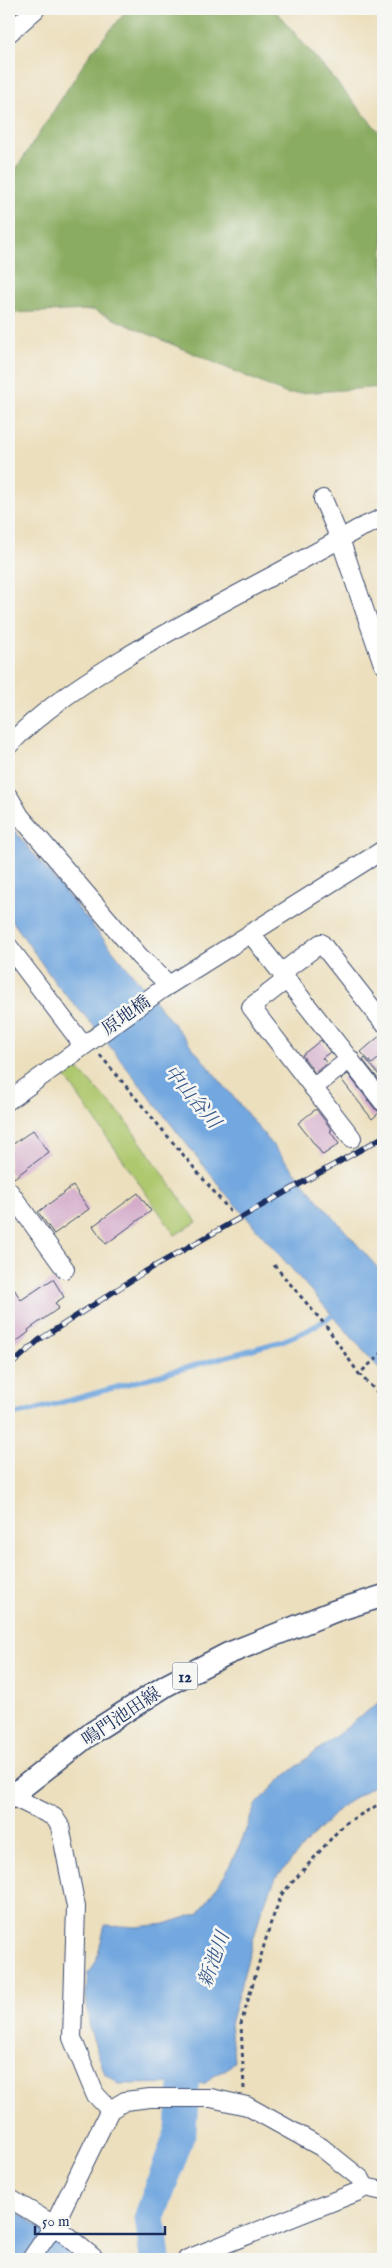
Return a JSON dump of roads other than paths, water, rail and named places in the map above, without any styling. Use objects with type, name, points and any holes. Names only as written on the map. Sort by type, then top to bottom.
[{"type":"main road","name":"鳴門池田線","points":[[10,1797],[93,1732],[167,1686],[227,1654],[335,1611],[383,1596]]},
{"type":"street","points":[[9,33],[36,9]]},
{"type":"street","points":[[323,499],[340,539],[383,664]]},
{"type":"street","points":[[9,745],[31,721],[117,663],[209,609],[383,518]]},
{"type":"street","points":[[9,797],[20,816],[165,988]]},
{"type":"street","name":"原地橋","points":[[9,1100],[165,988],[383,850]]},
{"type":"street","points":[[250,933],[383,1102]]},
{"type":"street","points":[[352,1138],[251,1007],[321,943],[383,1022]]},
{"type":"street","points":[[9,947],[88,1042]]},
{"type":"street","points":[[313,1088],[350,1060]]},
{"type":"street","points":[[9,1192],[65,1269]]},
{"type":"street","points":[[10,1797],[54,1817],[60,1826],[76,1907],[72,2038],[95,2094],[110,2110]]},
{"type":"street","points":[[31,2259],[52,2228],[110,2110],[125,2102],[150,2098],[211,2098],[247,2106],[321,2147],[361,2178],[365,2187]]},
{"type":"street","points":[[187,2259],[357,2192],[365,2187],[383,2190]]},
{"type":"street","points":[[9,2198],[95,2259]]},
{"type":"water","name":"中山谷川","points":[[9,824],[313,1194],[383,1274],[383,1373],[226,1194],[93,1025],[56,984],[9,916]]},
{"type":"water","points":[[383,1699],[383,1780],[343,1805],[308,1841],[276,1878],[262,1908],[230,2024],[234,2061],[206,2083],[118,2084],[105,2074],[90,2030],[86,1995],[88,1973],[96,1962],[105,1925],[136,1927],[165,1924],[199,1913],[225,1875],[242,1840],[255,1806],[281,1779]]},
{"type":"water","points":[[9,2208],[31,2221],[81,2259],[9,2259]]},
{"type":"waterway","points":[[9,1415],[27,1412],[282,1341],[306,1331],[337,1313]]},
{"type":"waterway","name":"新池川","points":[[155,2259],[150,2216],[181,2130],[185,2072],[191,2042]]},
{"type":"railway","points":[[9,1367],[39,1340],[141,1274],[383,1137]]}]
